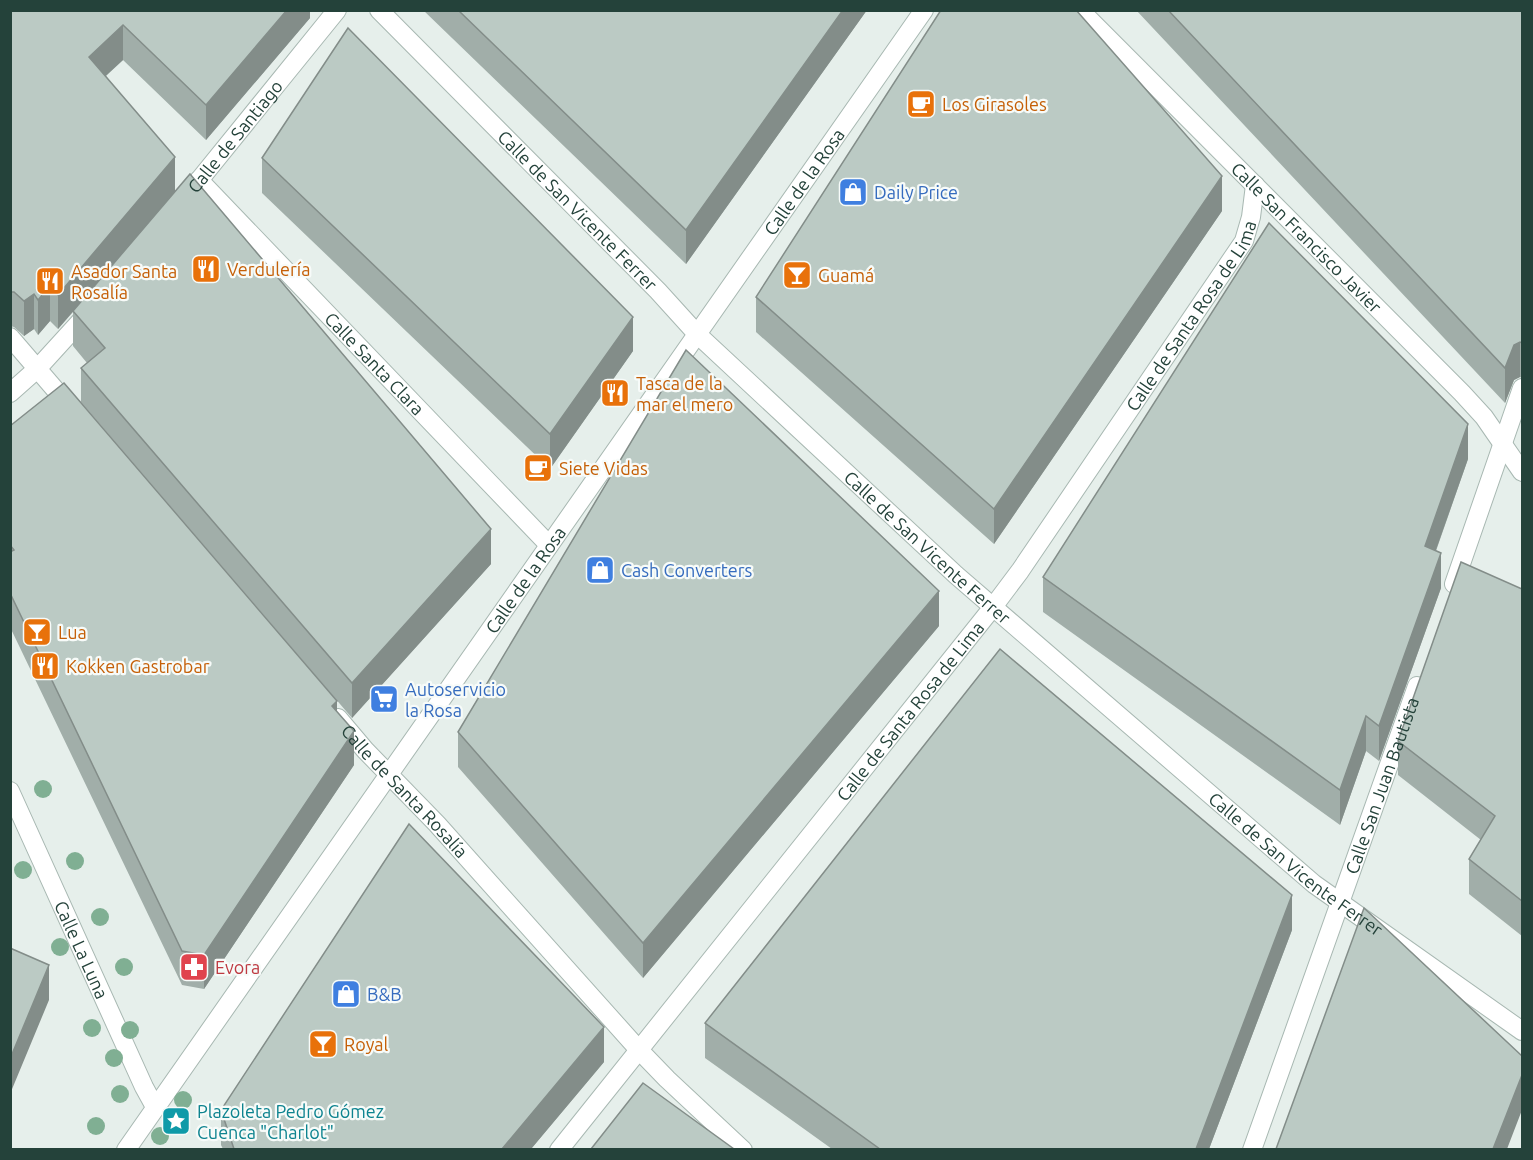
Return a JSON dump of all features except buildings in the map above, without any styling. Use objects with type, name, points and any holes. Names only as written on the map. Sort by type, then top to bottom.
[{"type":"street","name":"Calle de Santiago","points":[[178,206],[337,10]]},
{"type":"street","name":"Calle de San Vicente Ferrer","points":[[379,10],[658,291],[697,334],[947,567],[1314,884],[1522,1031]]},
{"type":"street","name":"Calle de la Rosa","points":[[126,1149],[924,10]]},
{"type":"street","name":"Calle San Francisco Javier","points":[[1080,10],[1462,393],[1484,417],[1522,472]]},
{"type":"street","name":"Calle Santa Clara","points":[[200,180],[549,545]]},
{"type":"street","name":"Calle de Santa Rosa de Lima","points":[[559,1149],[993,607],[1033,552],[1244,241],[1251,217],[1255,185]]},
{"type":"street","points":[[10,393],[37,369],[98,301]]},
{"type":"street","points":[[10,337],[81,420]]},
{"type":"street","points":[[1448,601],[1522,388]]},
{"type":"street","name":"Calle San Juan Bautista","points":[[1252,1149],[1424,668]]},
{"type":"street","name":"Calle de Santa Rosalía","points":[[327,705],[639,1050],[743,1149]]},
{"type":"street","name":"Calle La Luna","points":[[10,791],[155,1107]]},
{"type":"place","name":"Los Girasoles","points":[[921,104]]},
{"type":"place","name":"Daily Price","points":[[853,192]]},
{"type":"place","name":"Verdulería","points":[[206,269]]},
{"type":"place","name":"Guamá","points":[[797,275]]},
{"type":"place","name":"Asador Santa Rosalía","points":[[50,281]]},
{"type":"place","name":"Tasca de la mar el mero","points":[[615,393]]},
{"type":"place","name":"Siete Vidas","points":[[538,468]]},
{"type":"place","name":"Cash Converters","points":[[600,570]]},
{"type":"place","name":"Lua","points":[[37,632]]},
{"type":"place","name":"Kokken Gastrobar","points":[[45,666]]},
{"type":"place","name":"Autoservicio la Rosa","points":[[384,699]]},
{"type":"place","name":"Evora","points":[[194,967]]},
{"type":"place","name":"B&B","points":[[346,994]]},
{"type":"place","name":"Royal","points":[[323,1044]]},
{"type":"place","name":"Plazoleta Pedro Gómez Cuenca \"Charlot\"","points":[[176,1121]]}]
